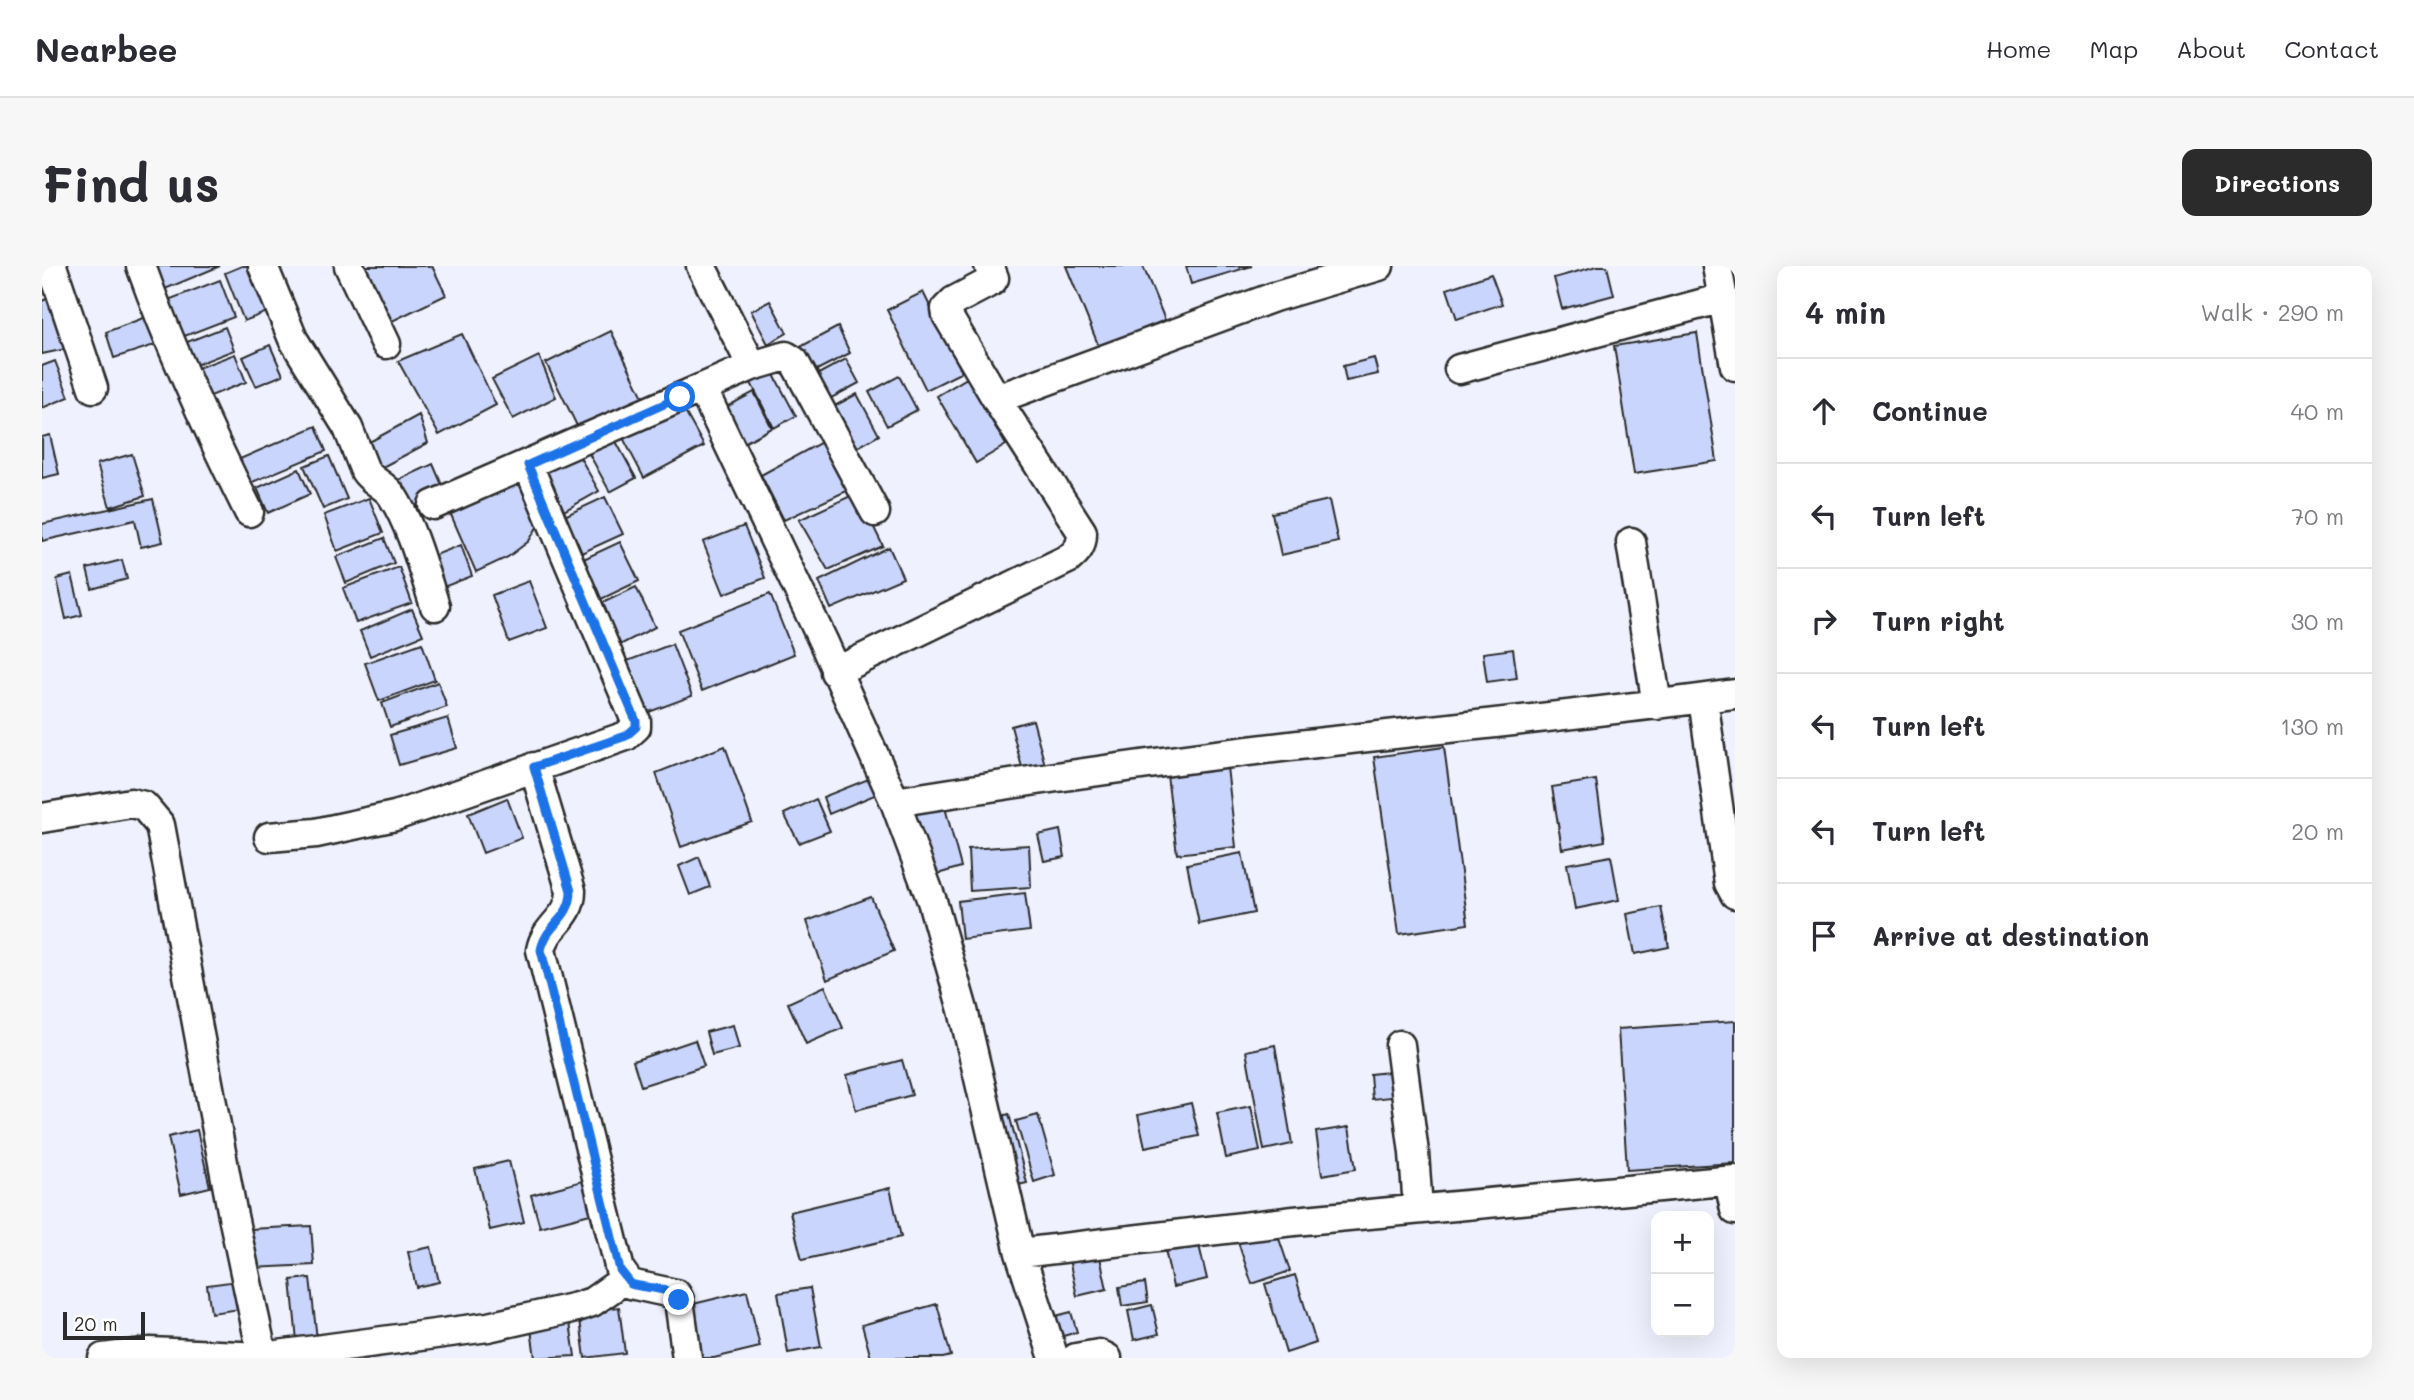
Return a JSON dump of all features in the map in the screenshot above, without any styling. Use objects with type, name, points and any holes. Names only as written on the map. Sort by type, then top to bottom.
[{"type":"street","points":[[52,266],[93,388]]},
{"type":"street","points":[[141,266],[155,306],[216,445],[249,512]]},
{"type":"street","points":[[263,266],[293,339],[348,428],[365,471],[389,491],[395,500],[408,528],[435,606]]},
{"type":"street","points":[[349,266],[386,344]]},
{"type":"street","points":[[701,266],[752,366]]},
{"type":"street","points":[[835,673],[1068,559],[1082,542],[1082,532],[947,315],[946,309],[954,301],[992,281],[989,266]]},
{"type":"street","points":[[997,399],[1274,297],[1379,266]]},
{"type":"street","points":[[1717,266],[1735,366]]},
{"type":"street","points":[[1459,369],[1723,298]]},
{"type":"street","points":[[433,505],[752,366],[786,356],[794,361],[875,512]]},
{"type":"street","points":[[702,388],[777,543],[895,802],[939,925],[1020,1254],[1054,1358]]},
{"type":"street","points":[[269,838],[316,833],[395,816],[626,736],[636,727],[636,721],[528,465]]},
{"type":"street","points":[[1631,542],[1657,705]]},
{"type":"street","points":[[895,802],[1087,771],[1735,694]]},
{"type":"street","points":[[1703,699],[1729,883],[1735,894]]},
{"type":"street","points":[[534,767],[571,891],[571,903],[566,914],[544,939],[541,950],[620,1270],[625,1279],[638,1287],[676,1294],[687,1358]]},
{"type":"street","points":[[42,818],[131,803],[144,806],[160,825],[233,1216],[263,1358]]},
{"type":"street","points":[[1400,1045],[1414,1153],[1418,1209]]},
{"type":"street","points":[[1020,1254],[1294,1221],[1732,1181],[1735,1210]]},
{"type":"street","points":[[103,1358],[150,1352],[263,1358],[488,1327],[592,1302],[625,1279]]},
{"type":"street","points":[[1076,1358],[1099,1354],[1107,1358]]},
{"type":"building","points":[[149,266],[220,266],[158,292]]},
{"type":"building","points":[[242,266],[253,266],[270,311],[244,321],[225,273]]},
{"type":"building","points":[[356,266],[432,266],[446,295],[386,324]]},
{"type":"building","points":[[1066,266],[1143,266],[1165,320],[1099,347]]},
{"type":"building","points":[[1186,266],[1252,266],[1191,284]]},
{"type":"building","points":[[1597,266],[1607,266],[1614,295],[1562,309],[1554,278]]},
{"type":"building","points":[[1491,274],[1502,304],[1457,319],[1447,289]]},
{"type":"building","points":[[220,280],[234,317],[182,337],[168,300]]},
{"type":"building","points":[[923,292],[962,372],[926,390],[887,310]]},
{"type":"building","points":[[51,297],[66,349],[42,354],[42,301]]},
{"type":"building","points":[[770,301],[787,333],[768,344],[751,311]]},
{"type":"building","points":[[151,315],[164,342],[114,358],[106,332]]},
{"type":"building","points":[[225,327],[234,350],[190,367],[182,344]]},
{"type":"building","points":[[838,327],[850,353],[809,374],[800,347]]},
{"type":"building","points":[[611,331],[644,399],[579,430],[546,363]]},
{"type":"building","points":[[1697,333],[1717,461],[1634,474],[1614,346]]},
{"type":"building","points":[[462,334],[496,405],[439,435],[398,361]]},
{"type":"building","points":[[270,345],[283,375],[256,386],[243,357]]},
{"type":"building","points":[[235,354],[246,382],[203,399],[192,370]]},
{"type":"building","points":[[539,356],[556,397],[513,419],[492,379]]},
{"type":"building","points":[[1374,358],[1378,374],[1346,381],[1343,366]]},
{"type":"building","points":[[846,359],[859,383],[824,402],[811,378]]},
{"type":"building","points":[[55,361],[69,397],[42,408],[42,366]]},
{"type":"building","points":[[772,371],[796,416],[774,428],[751,383]]},
{"type":"building","points":[[899,376],[917,410],[887,426],[869,392]]},
{"type":"building","points":[[967,378],[1006,445],[976,463],[937,396]]},
{"type":"building","points":[[754,392],[772,428],[738,446],[719,411]]},
{"type":"building","points":[[857,394],[879,435],[849,452],[827,410]]},
{"type":"building","points":[[679,401],[704,446],[644,478],[620,432]]},
{"type":"building","points":[[419,415],[428,443],[373,472],[362,446]]},
{"type":"building","points":[[316,426],[326,451],[243,486],[233,462]]},
{"type":"building","points":[[50,435],[59,474],[42,478],[42,437]]},
{"type":"building","points":[[613,436],[636,478],[610,492],[587,450]]},
{"type":"building","points":[[827,439],[853,488],[784,520],[761,475]]},
{"type":"building","points":[[577,452],[599,491],[560,513],[539,473]]},
{"type":"building","points":[[132,454],[145,496],[110,507],[97,464]]},
{"type":"building","points":[[329,456],[347,499],[323,509],[304,466]]},
{"type":"building","points":[[433,464],[445,492],[407,510],[394,482]]},
{"type":"building","points":[[299,469],[310,494],[268,513],[257,488]]},
{"type":"building","points":[[521,476],[540,522],[529,541],[508,557],[476,572],[448,508]]},
{"type":"building","points":[[857,493],[883,546],[828,570],[799,520]]},
{"type":"building","points":[[605,497],[623,534],[577,555],[560,518]]},
{"type":"building","points":[[369,498],[383,533],[337,551],[324,515]]},
{"type":"building","points":[[153,499],[163,542],[141,547],[135,520],[42,541],[42,524]]},
{"type":"building","points":[[1329,500],[1338,542],[1281,555],[1272,513]]},
{"type":"building","points":[[744,526],[765,578],[724,594],[703,542]]},
{"type":"building","points":[[384,538],[394,563],[346,583],[336,557]]},
{"type":"building","points":[[620,542],[639,581],[595,602],[577,562]]},
{"type":"building","points":[[461,545],[472,576],[441,588],[430,557]]},
{"type":"building","points":[[889,547],[903,578],[831,609],[819,581]]},
{"type":"building","points":[[122,560],[127,579],[92,589],[87,569]]},
{"type":"building","points":[[399,567],[412,603],[356,623],[343,588]]},
{"type":"building","points":[[72,575],[82,615],[66,619],[57,579]]},
{"type":"building","points":[[529,581],[547,628],[509,642],[492,595]]},
{"type":"building","points":[[636,587],[655,627],[616,647],[596,606]]},
{"type":"building","points":[[770,594],[794,654],[702,691],[678,630]]},
{"type":"building","points":[[412,609],[423,635],[370,656],[360,631]]},
{"type":"building","points":[[422,643],[435,680],[379,701],[365,663]]},
{"type":"building","points":[[672,644],[692,696],[641,715],[622,663]]},
{"type":"building","points":[[1513,649],[1517,678],[1487,682],[1483,653]]},
{"type":"building","points":[[438,682],[447,707],[390,727],[382,703]]},
{"type":"building","points":[[448,718],[457,748],[399,765],[390,735]]},
{"type":"building","points":[[1033,720],[1046,769],[1024,775],[1011,726]]},
{"type":"building","points":[[725,746],[752,822],[681,847],[656,773]]},
{"type":"building","points":[[1444,747],[1468,924],[1399,934],[1374,757]]},
{"type":"building","points":[[1227,767],[1236,847],[1177,854],[1167,775]]},
{"type":"building","points":[[871,778],[877,794],[829,814],[823,797]]},
{"type":"building","points":[[1596,780],[1605,841],[1562,849],[1552,787]]},
{"type":"building","points":[[507,798],[522,838],[483,853],[468,814]]},
{"type":"building","points":[[816,799],[830,831],[799,843],[784,814]]},
{"type":"building","points":[[943,800],[961,867],[931,876],[912,809]]},
{"type":"building","points":[[1060,830],[1065,857],[1044,861],[1038,835]]},
{"type":"building","points":[[1029,845],[1031,887],[970,891],[968,849]]},
{"type":"building","points":[[1242,853],[1254,913],[1199,924],[1187,864]]},
{"type":"building","points":[[1611,856],[1619,900],[1575,909],[1567,864]]},
{"type":"building","points":[[699,857],[710,887],[690,895],[679,866]]},
{"type":"building","points":[[1025,893],[1030,931],[962,939],[958,901]]},
{"type":"building","points":[[871,897],[894,951],[827,980],[807,921]]},
{"type":"building","points":[[1661,907],[1669,947],[1635,954],[1627,914]]},
{"type":"building","points":[[825,986],[843,1028],[806,1044],[788,1003]]},
{"type":"building","points":[[1735,1021],[1735,1163],[1627,1170],[1618,1029]]},
{"type":"building","points":[[733,1025],[739,1048],[712,1055],[706,1032]]},
{"type":"building","points":[[695,1040],[704,1066],[641,1086],[633,1061]]},
{"type":"building","points":[[1275,1045],[1292,1144],[1264,1150],[1246,1051]]},
{"type":"building","points":[[902,1060],[912,1095],[856,1110],[847,1075]]},
{"type":"building","points":[[1398,1071],[1400,1096],[1372,1099],[1370,1074]]},
{"type":"building","points":[[1191,1103],[1199,1136],[1145,1147],[1138,1115]]},
{"type":"building","points":[[1251,1106],[1260,1151],[1226,1158],[1217,1113]]},
{"type":"building","points":[[1009,1114],[1027,1183],[1010,1187],[991,1119]]},
{"type":"building","points":[[1038,1115],[1055,1175],[1034,1182],[1016,1121]]},
{"type":"building","points":[[1349,1127],[1356,1169],[1322,1175],[1316,1132]]},
{"type":"building","points":[[197,1130],[210,1187],[181,1194],[168,1137]]},
{"type":"building","points":[[509,1161],[524,1222],[490,1230],[475,1169]]},
{"type":"building","points":[[586,1180],[594,1213],[540,1227],[531,1195]]},
{"type":"building","points":[[890,1188],[901,1237],[802,1260],[790,1212]]},
{"type":"building","points":[[311,1226],[314,1265],[251,1268],[249,1229]]},
{"type":"building","points":[[1275,1227],[1290,1271],[1252,1284],[1237,1239]]},
{"type":"building","points":[[1197,1237],[1207,1279],[1173,1287],[1164,1245]]},
{"type":"building","points":[[431,1247],[439,1282],[416,1287],[408,1252]]},
{"type":"building","points":[[1098,1248],[1107,1289],[1077,1296],[1068,1255]]},
{"type":"building","points":[[1295,1275],[1316,1343],[1286,1353],[1265,1284]]},
{"type":"building","points":[[310,1278],[317,1339],[297,1341],[291,1280]]},
{"type":"building","points":[[237,1281],[241,1309],[211,1313],[207,1285]]},
{"type":"building","points":[[1145,1283],[1148,1302],[1122,1306],[1119,1287]]},
{"type":"building","points":[[810,1288],[821,1347],[788,1353],[778,1293]]},
{"type":"building","points":[[747,1291],[760,1347],[714,1358],[702,1358],[689,1305]]},
{"type":"building","points":[[937,1304],[951,1356],[871,1358],[862,1325]]},
{"type":"building","points":[[1152,1305],[1159,1334],[1134,1340],[1128,1311]]},
{"type":"building","points":[[619,1307],[625,1353],[585,1358],[579,1312]]},
{"type":"building","points":[[1071,1312],[1077,1332],[1053,1339],[1048,1318]]},
{"type":"building","points":[[570,1323],[575,1356],[535,1358],[531,1329]]},
{"type":"route","points":[[679,1300],[676,1294],[669,1291],[631,1284],[620,1270],[541,950],[550,930],[566,914],[571,903],[571,891],[534,767],[626,736],[636,727],[636,721],[528,465],[680,397]]}]
